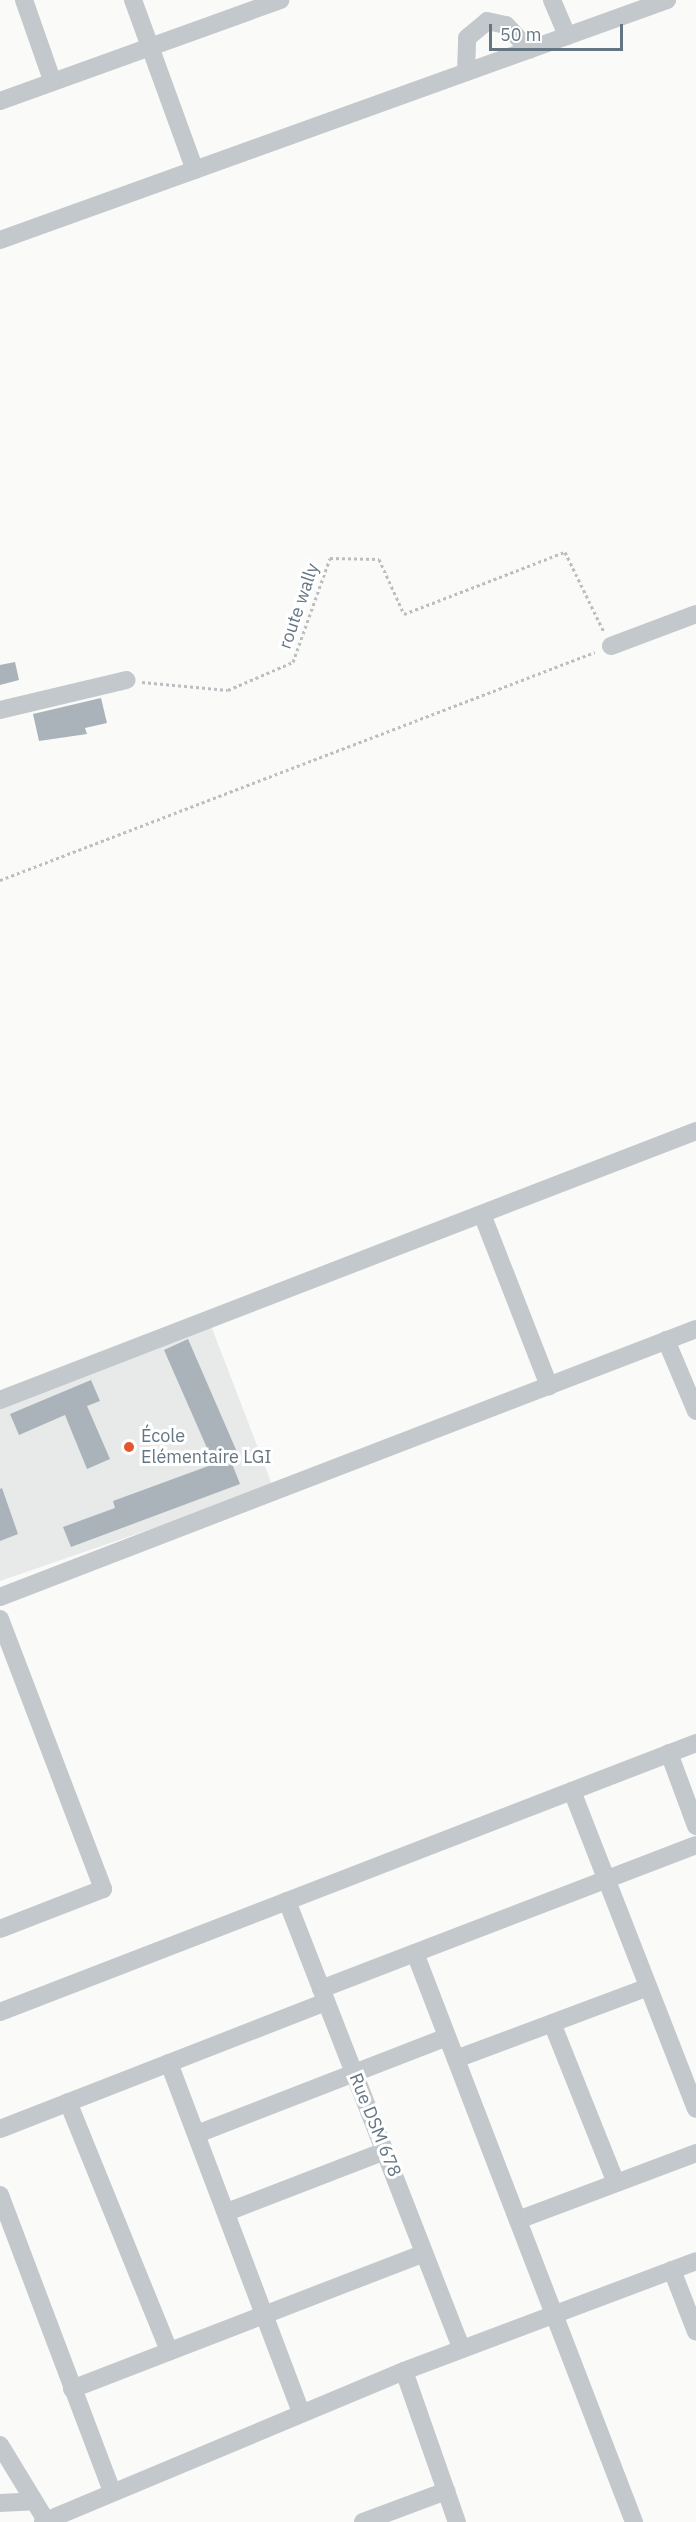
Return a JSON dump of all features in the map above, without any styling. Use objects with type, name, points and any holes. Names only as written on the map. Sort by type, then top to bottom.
[{"type":"street","points":[[24,0],[52,80]]},
{"type":"street","points":[[133,0],[195,170]]},
{"type":"street","points":[[0,101],[52,80],[149,47],[239,7],[280,0]]},
{"type":"street","points":[[552,0],[567,36]]},
{"type":"street","points":[[0,240],[665,0]]},
{"type":"street","points":[[466,72],[467,38],[487,21],[506,25],[529,50]]},
{"type":"street","points":[[611,646],[696,614]]},
{"type":"street","points":[[0,710],[127,680]]},
{"type":"street","points":[[0,1400],[696,1131]]},
{"type":"street","points":[[482,1214],[549,1386]]},
{"type":"street","points":[[0,1597],[696,1329]]},
{"type":"street","points":[[666,1340],[696,1411]]},
{"type":"street","points":[[0,1619],[103,1889],[0,1929]]},
{"type":"street","points":[[0,2012],[696,1743]]},
{"type":"street","points":[[669,1753],[696,1826]]},
{"type":"street","points":[[572,1791],[646,1988],[696,2109]]},
{"type":"street","points":[[0,2128],[169,2063],[415,1953],[696,1845]]},
{"type":"street","name":"Rue DSM 678","points":[[286,1901],[462,2349]]},
{"type":"street","points":[[415,1953],[634,2522]]},
{"type":"street","points":[[456,2059],[646,1988]]},
{"type":"street","points":[[552,2023],[616,2183]]},
{"type":"street","points":[[197,2134],[447,2037]]},
{"type":"street","points":[[169,2063],[301,2413]]},
{"type":"street","points":[[68,2102],[169,2351]]},
{"type":"street","points":[[227,2212],[385,2151]]},
{"type":"street","points":[[518,2220],[696,2153]]},
{"type":"street","points":[[0,2195],[112,2491]]},
{"type":"street","points":[[72,2389],[424,2253]]},
{"type":"street","points":[[0,2445],[45,2521],[301,2413],[462,2349],[696,2261]]},
{"type":"street","points":[[672,2270],[696,2332]]},
{"type":"street","points":[[404,2372],[458,2522]]},
{"type":"street","points":[[363,2522],[446,2491]]},
{"type":"street","points":[[0,2504],[34,2501]]},
{"type":"path","name":"route wally","points":[[127,680],[228,690],[293,662],[330,558],[379,559],[404,614],[565,552],[611,646]]},
{"type":"path","points":[[0,880],[611,646]]},
{"type":"shaded area","name":"École Elémentaire LGI","points":[[210,1323],[273,1487],[0,1581],[0,1406]]},
{"type":"building","points":[[15,662],[19,680],[0,685],[0,665]]},
{"type":"building","points":[[101,698],[107,723],[85,728],[87,734],[39,741],[33,714]]},
{"type":"building","points":[[188,1339],[237,1452],[229,1456],[240,1484],[71,1547],[63,1527],[115,1508],[113,1501],[214,1464],[164,1350]]},
{"type":"building","points":[[91,1380],[100,1401],[87,1406],[110,1459],[87,1469],[65,1415],[19,1435],[10,1414]]},
{"type":"building","points":[[2,1488],[18,1534],[0,1541],[0,1489]]},
{"type":"place","name":"École Elémentaire LGI","points":[[129,1447]]}]
